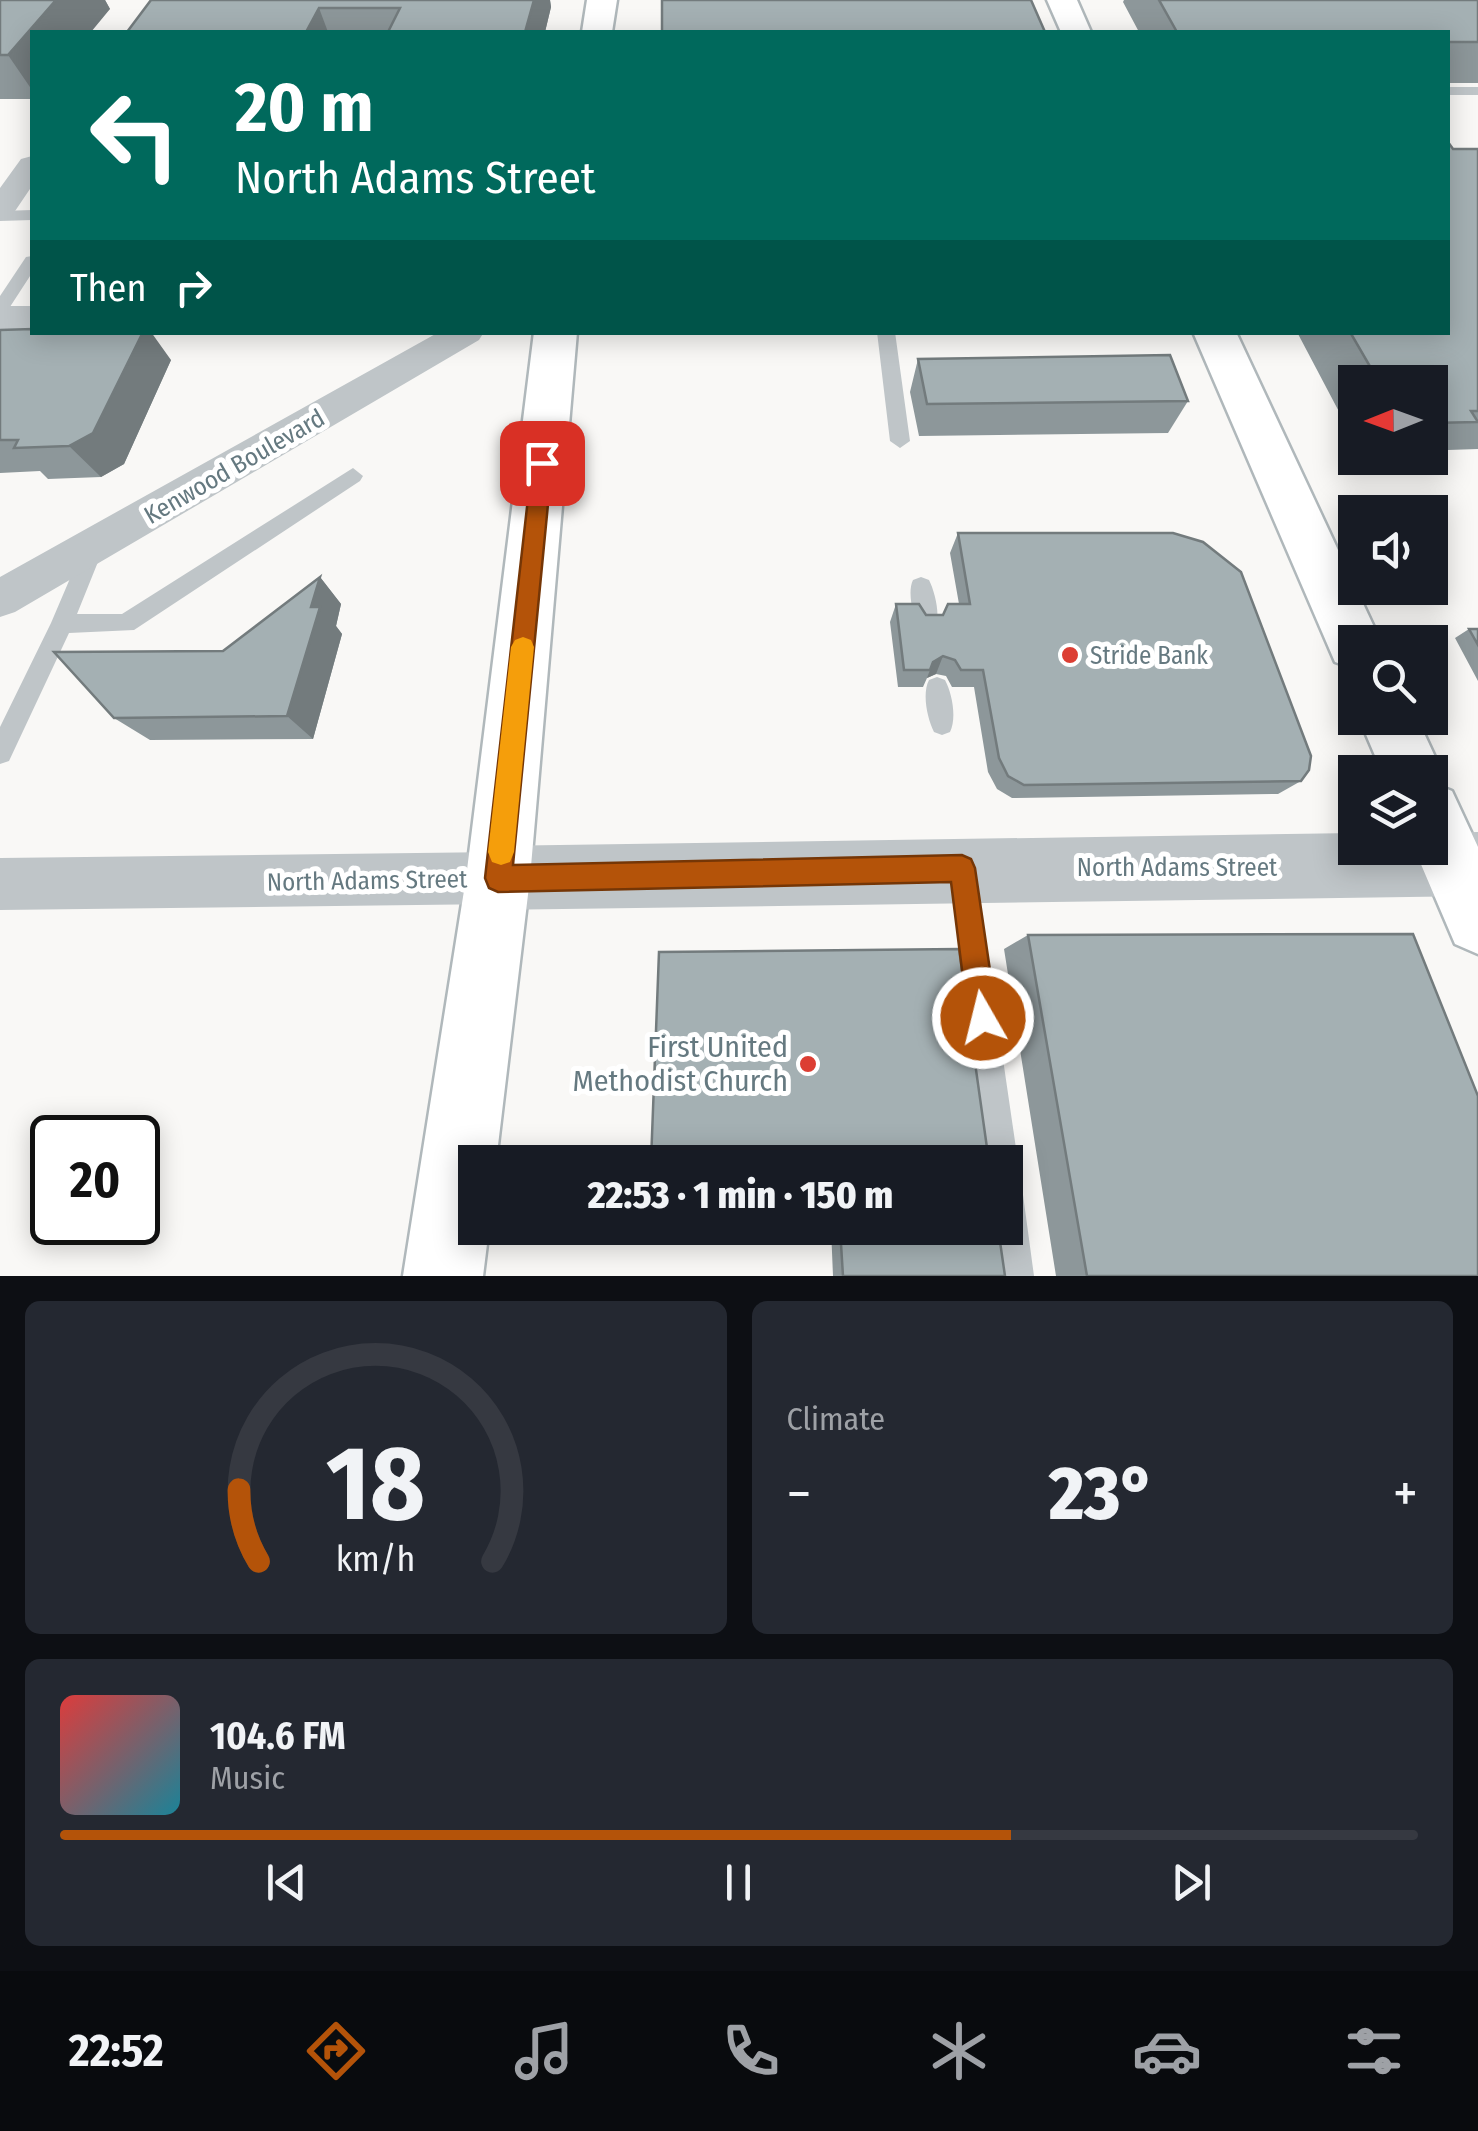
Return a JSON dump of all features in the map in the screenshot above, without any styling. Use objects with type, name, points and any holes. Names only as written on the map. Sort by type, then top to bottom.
[{"type":"main road","points":[[597,30],[602,0]]},
{"type":"main road","points":[[1062,0],[1075,30]]},
{"type":"main road","points":[[443,1276],[498,878],[556,335]]},
{"type":"main road","points":[[1215,335],[1346,625]]},
{"type":"street","points":[[0,213],[30,168]]},
{"type":"street","points":[[0,320],[30,320]]},
{"type":"street","name":"Kenwood Boulevard","points":[[0,599],[462,335]]},
{"type":"street","name":"North Adams Street","points":[[0,884],[962,868],[1460,866]]},
{"type":"lane","points":[[1450,91],[1478,90]]},
{"type":"lane","points":[[0,213],[30,215]]},
{"type":"lane","points":[[0,308],[30,264]]},
{"type":"lane","points":[[886,335],[900,441]]},
{"type":"lane","points":[[62,624],[126,622],[353,476]]},
{"type":"lane","points":[[0,753],[62,624],[94,545]]},
{"type":"lane","points":[[920,586],[927,622]]},
{"type":"lane","points":[[937,687],[942,724]]},
{"type":"lane","points":[[962,868],[1000,1145]]},
{"type":"lane","points":[[1014,1245],[1018,1276]]},
{"type":"building","points":[[0,0],[56,0],[8,55],[0,55]]},
{"type":"building","points":[[151,0],[534,0],[526,30],[389,30],[400,8],[319,8],[307,30],[128,30]]},
{"type":"building","points":[[662,0],[1031,0],[1044,30],[662,30]]},
{"type":"building","points":[[1159,0],[1478,0],[1478,42],[1450,42],[1450,30],[1176,30]]},
{"type":"building","points":[[1450,145],[1453,149],[1478,149],[1478,411],[1471,411],[1478,422],[1448,423],[1448,365],[1369,365],[1352,335],[1450,335]]},
{"type":"building","points":[[30,329],[30,335],[142,335],[93,433],[69,446],[14,448],[18,440],[0,440],[0,330]]},
{"type":"building","points":[[1170,355],[1188,401],[927,404],[918,359]]},
{"type":"building","name":"Stride Bank","points":[[958,533],[1173,533],[1203,542],[1241,572],[1311,756],[1309,770],[1301,781],[1024,785],[1008,776],[999,758],[983,670],[961,670],[955,660],[943,656],[933,662],[930,670],[904,670],[896,604],[919,604],[926,615],[943,615],[948,604],[970,604]]},
{"type":"building","points":[[320,577],[311,607],[320,607],[287,716],[114,718],[54,652],[223,651]]},
{"type":"building","points":[[1469,629],[1478,629],[1478,645]]},
{"type":"building","points":[[1413,934],[1478,1096],[1478,1276],[1087,1276],[1028,935]]},
{"type":"building","name":"First United Methodist Church","points":[[959,949],[987,1145],[652,1145],[659,952]]},
{"type":"building","points":[[841,1245],[1000,1245],[1005,1276],[843,1276]]},
{"type":"slow traffic","points":[[501,852],[523,647]]},
{"type":"place","name":"Stride Bank","points":[[1070,655]]},
{"type":"place","name":"First United Methodist Church","points":[[808,1064]]},
{"type":"route","points":[[542,463],[498,878],[962,868],[983,1018]]}]
